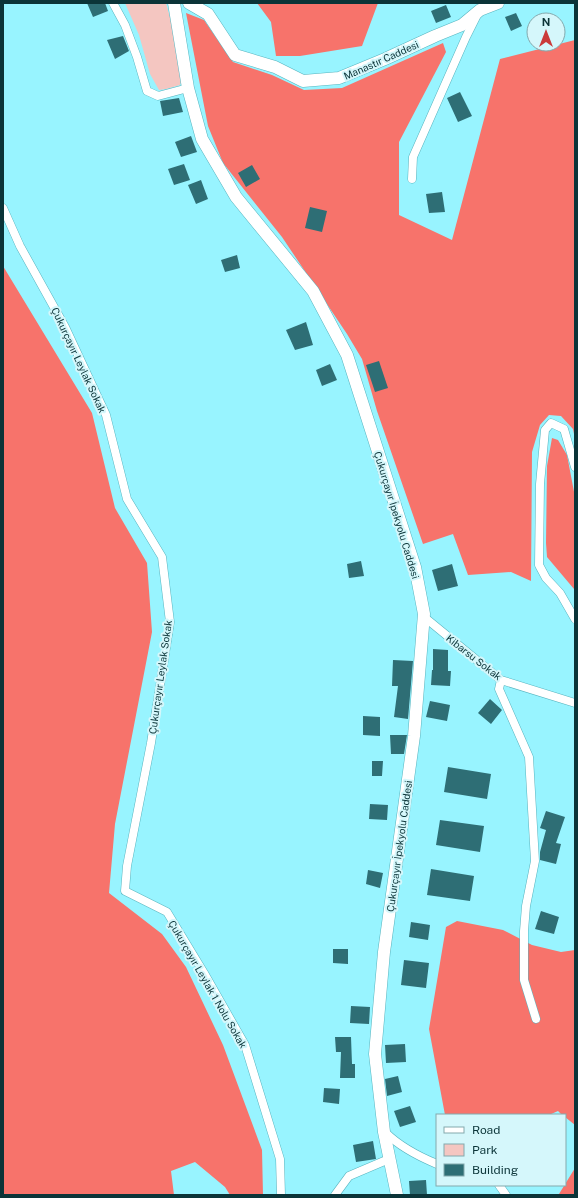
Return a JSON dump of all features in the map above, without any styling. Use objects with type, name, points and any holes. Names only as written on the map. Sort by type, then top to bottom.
[{"type":"street","points":[[112,3],[125,25],[137,57],[147,91],[158,96],[188,88]]},
{"type":"street","name":"Çukurçayır İpekyolu Caddesi","points":[[174,3],[188,88],[202,139],[236,197],[314,291],[347,355],[414,567],[423,616],[414,736],[384,952],[375,1054],[384,1132],[397,1195]]},
{"type":"street","name":"Manastır Caddesi","points":[[189,3],[208,14],[235,55],[275,67],[303,81],[339,78],[462,25],[480,10],[498,3]]},
{"type":"street","points":[[412,179],[413,157],[466,37],[480,10]]},
{"type":"street","name":"Çukurçayır Leylak Sokak","points":[[3,208],[20,246],[65,327],[106,415],[127,499],[162,557],[170,622],[151,742],[127,866],[125,891]]},
{"type":"street","points":[[575,467],[564,429],[551,423],[545,430],[540,484],[539,565],[546,578],[560,593],[575,619]]},
{"type":"street","name":"Kibarsu Sokak","points":[[423,616],[501,680],[575,703]]},
{"type":"street","points":[[501,680],[499,689],[529,757],[535,861],[526,906],[524,931],[524,980],[536,1019]]},
{"type":"street","name":"Çukurçayır Leylak 1 Nolu Sokak","points":[[125,891],[167,912],[245,1045],[280,1159],[281,1195]]},
{"type":"street","points":[[384,1132],[392,1139],[421,1157],[436,1164]]},
{"type":"street","points":[[335,1195],[348,1176],[389,1159]]},
{"type":"street","points":[[500,1186],[506,1195]]},
{"type":"green space","points":[[125,3],[166,3],[176,39],[183,76],[180,85],[159,90],[150,74],[139,35]]},
{"type":"shaded area","points":[[257,3],[378,3],[362,46],[300,56],[276,56],[271,22]]},
{"type":"shaded area","points":[[186,13],[204,20],[233,62],[272,75],[304,90],[342,88],[443,43],[446,52],[399,142],[399,215],[452,240],[500,59],[528,52],[566,52],[566,42],[575,40],[575,439],[573,429],[561,416],[549,415],[540,425],[532,452],[531,581],[511,572],[468,575],[453,534],[423,544],[377,411],[362,359],[282,237],[223,163],[208,126]]},
{"type":"shaded area","points":[[3,266],[92,413],[115,508],[147,563],[152,632],[115,824],[109,893],[162,934],[186,967],[223,1045],[262,1150],[263,1195],[230,1195],[225,1187],[195,1162],[171,1171],[174,1195],[3,1195]]},
{"type":"shaded area","points":[[552,438],[558,440],[567,455],[575,497],[574,589],[547,557],[547,466]]},
{"type":"shaded area","points":[[457,921],[503,930],[532,945],[561,952],[575,950],[575,1125],[566,1118],[566,1114],[561,1114],[558,1111],[551,1114],[445,1114],[429,1029],[446,927]]},
{"type":"shaded area","points":[[575,1168],[575,1195],[559,1195],[564,1186],[566,1186],[566,1183]]},
{"type":"building","points":[[87,3],[105,3],[108,11],[93,17]]},
{"type":"building","points":[[446,5],[451,17],[436,23],[431,11]]},
{"type":"building","points":[[516,13],[522,26],[511,31],[505,17]]},
{"type":"building","points":[[123,36],[129,51],[115,59],[107,40]]},
{"type":"building","points":[[460,92],[472,116],[458,122],[447,98]]},
{"type":"building","points":[[179,98],[183,112],[163,116],[160,101]]},
{"type":"building","points":[[191,136],[197,152],[181,157],[175,142]]},
{"type":"building","points":[[184,164],[190,180],[174,185],[168,169]]},
{"type":"building","points":[[252,165],[260,179],[246,187],[238,173]]},
{"type":"building","points":[[201,180],[208,199],[196,204],[188,185]]},
{"type":"building","points":[[442,192],[445,212],[429,213],[426,194]]},
{"type":"building","points":[[310,207],[327,211],[322,232],[305,228]]},
{"type":"building","points":[[237,255],[240,268],[225,272],[221,260]]},
{"type":"building","points":[[306,322],[313,345],[295,350],[286,330]]},
{"type":"building","points":[[379,361],[388,388],[375,392],[366,365]]},
{"type":"building","points":[[330,364],[337,380],[322,386],[316,370]]},
{"type":"building","points":[[361,561],[364,576],[349,578],[347,564]]},
{"type":"building","points":[[452,564],[458,586],[438,591],[432,570]]},
{"type":"building","points":[[433,649],[448,650],[448,671],[451,671],[450,686],[431,685]]},
{"type":"building","points":[[393,660],[413,661],[408,719],[394,717],[398,686],[392,686]]},
{"type":"building","points":[[490,699],[502,710],[491,724],[478,713]]},
{"type":"building","points":[[430,701],[450,705],[447,721],[426,717]]},
{"type":"building","points":[[363,716],[380,717],[380,736],[363,735]]},
{"type":"building","points":[[390,735],[407,735],[404,754],[391,754]]},
{"type":"building","points":[[372,761],[383,761],[382,776],[372,776]]},
{"type":"building","points":[[448,767],[491,774],[487,799],[444,792]]},
{"type":"building","points":[[370,804],[388,805],[387,820],[369,819]]},
{"type":"building","points":[[546,811],[565,817],[556,843],[561,844],[556,864],[540,860],[540,852],[546,830],[540,828]]},
{"type":"building","points":[[440,820],[484,826],[480,852],[436,845]]},
{"type":"building","points":[[431,869],[474,876],[470,901],[427,895]]},
{"type":"building","points":[[368,870],[383,873],[380,888],[366,884]]},
{"type":"building","points":[[541,911],[559,917],[554,934],[535,929]]},
{"type":"building","points":[[411,922],[430,925],[428,940],[409,937]]},
{"type":"building","points":[[333,949],[348,949],[348,964],[333,963]]},
{"type":"building","points":[[404,960],[429,963],[426,988],[401,985]]},
{"type":"building","points":[[351,1006],[370,1007],[369,1024],[350,1023]]},
{"type":"building","points":[[335,1037],[351,1037],[352,1064],[355,1064],[355,1078],[340,1078],[341,1052],[336,1052]]},
{"type":"building","points":[[405,1044],[406,1062],[386,1063],[385,1045]]},
{"type":"building","points":[[398,1076],[402,1092],[387,1096],[385,1079]]},
{"type":"building","points":[[324,1088],[340,1089],[339,1104],[323,1102]]},
{"type":"building","points":[[410,1106],[416,1122],[400,1127],[394,1111]]},
{"type":"building","points":[[373,1141],[376,1159],[356,1162],[353,1145]]},
{"type":"building","points":[[426,1180],[427,1195],[410,1195],[409,1181]]}]
